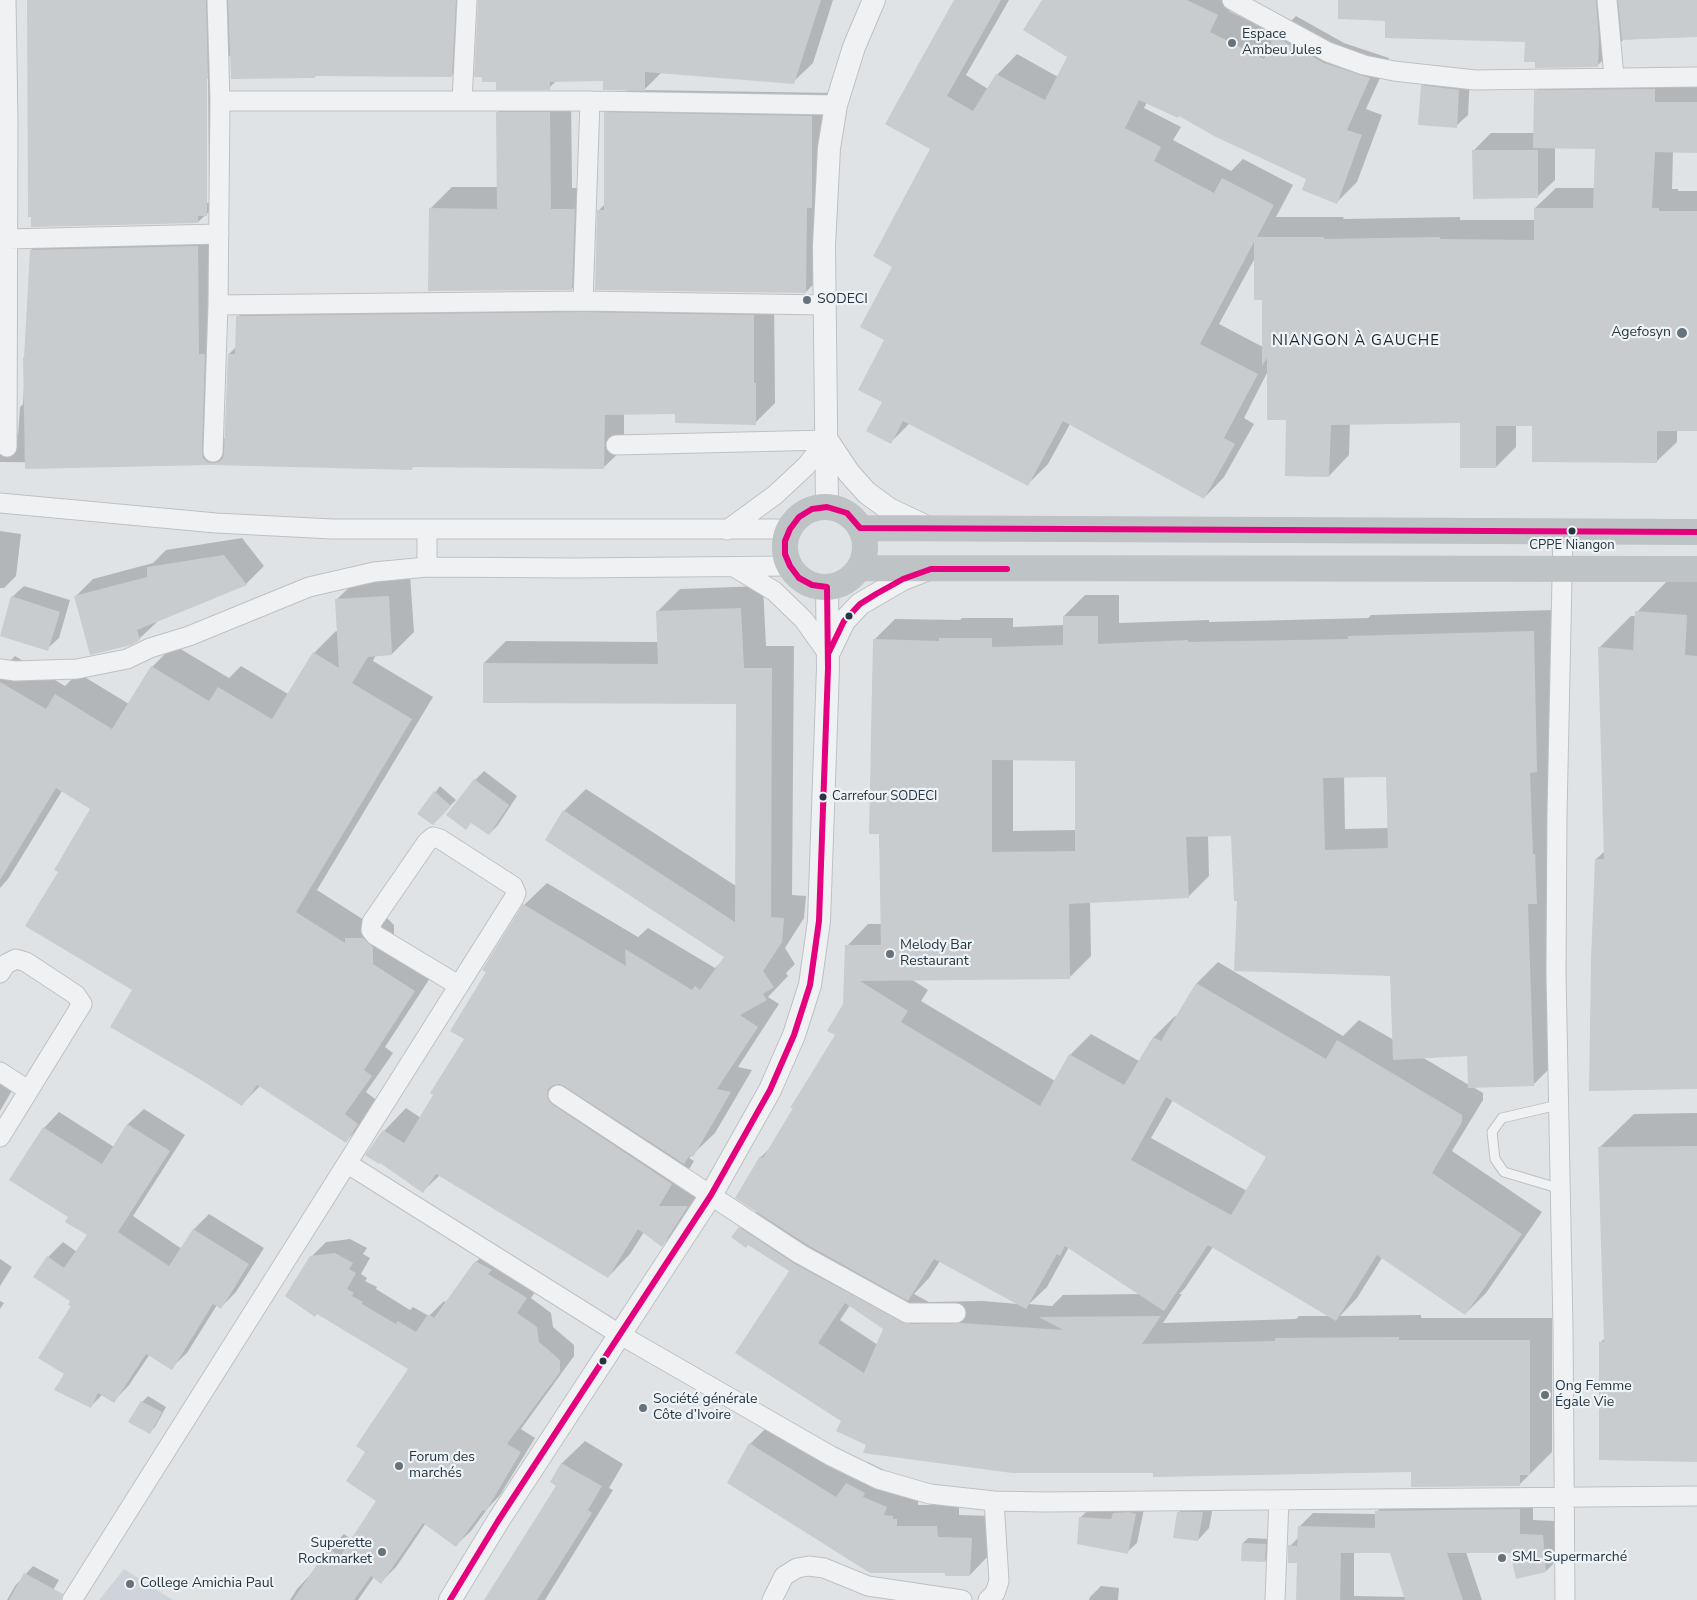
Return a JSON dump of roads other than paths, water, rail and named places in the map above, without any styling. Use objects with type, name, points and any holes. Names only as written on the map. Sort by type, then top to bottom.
[{"type":"main road","points":[[828,507],[846,513],[860,528],[865,541],[865,554],[860,568],[846,581],[828,587],[812,585],[799,578],[790,566],[785,554],[785,541],[790,529],[799,517],[812,509],[828,507]]},
{"type":"main road","points":[[860,528],[1697,532]]},
{"type":"main road","points":[[860,568],[1697,569]]},
{"type":"street","points":[[6,0],[4,121],[8,239],[4,301],[7,447]]},
{"type":"street","points":[[213,452],[219,234],[220,101],[217,0]]},
{"type":"street","points":[[462,101],[467,0]]},
{"type":"street","points":[[828,507],[824,246],[829,148],[836,104],[854,47],[874,0]]},
{"type":"street","points":[[1232,0],[1328,52],[1364,65],[1394,71],[1475,80],[1697,77]]},
{"type":"street","points":[[1607,0],[1614,77]]},
{"type":"street","points":[[220,101],[590,101],[836,104]]},
{"type":"street","points":[[582,301],[590,101]]},
{"type":"street","points":[[8,239],[219,234]]},
{"type":"street","points":[[218,305],[582,301],[824,305]]},
{"type":"street","points":[[616,445],[827,440]]},
{"type":"street","points":[[827,440],[848,473],[867,493],[889,508],[929,528]]},
{"type":"street","points":[[727,530],[776,496],[806,466],[827,440]]},
{"type":"street","points":[[0,503],[256,526],[427,530],[604,528],[790,529]]},
{"type":"street","points":[[427,530],[427,567]]},
{"type":"street","points":[[1563,532],[1557,815],[1556,973],[1561,1189],[1565,1600]]},
{"type":"street","points":[[0,669],[77,669],[127,659],[150,648],[189,636],[309,587],[374,572],[427,567],[790,566]]},
{"type":"street","points":[[735,567],[774,591],[804,620],[828,654]]},
{"type":"street","points":[[828,654],[844,622],[860,604],[902,579],[931,569]]},
{"type":"street","points":[[450,1600],[498,1520],[711,1195],[770,1090],[794,1035],[810,985],[819,921],[828,654],[828,587]]},
{"type":"street","points":[[72,1600],[190,1410],[348,1164],[516,893],[514,886],[440,839],[433,837],[426,842],[372,922],[371,930],[375,935],[458,985]]},
{"type":"street","points":[[0,974],[6,964],[16,958],[26,962],[76,995],[82,1004],[0,1137]]},
{"type":"street","points":[[0,1072],[28,1090]]},
{"type":"street","points":[[558,1095],[800,1254],[907,1313],[956,1313]]},
{"type":"street","points":[[348,1164],[619,1334],[831,1456],[878,1478],[930,1494],[994,1501],[1697,1496]]},
{"type":"street","points":[[1275,1600],[1279,1500]]},
{"type":"street","points":[[988,1600],[995,1593],[999,1581],[994,1501]]},
{"type":"street","points":[[772,1600],[784,1576],[796,1568],[809,1566],[824,1568],[868,1586],[962,1600]]},
{"type":"lane","points":[[1558,1106],[1502,1118],[1492,1132],[1495,1159],[1504,1172],[1561,1189]]},
{"type":"place","name":"Espace Ambeu Jules","points":[[1232,43]]},
{"type":"place","name":"SODECI","points":[[807,300]]},
{"type":"place","name":"Agefosyn","points":[[1682,333]]},
{"type":"place","name":"CPPE Niangon","points":[[1572,531]]},
{"type":"place","name":"Carrefour SODECI","points":[[823,797]]},
{"type":"place","name":"Melody Bar Restaurant","points":[[890,954]]},
{"type":"place","name":"Ong Femme Égale Vie","points":[[1545,1395]]},
{"type":"place","name":"Société générale Côte d’Ivoire","points":[[643,1408]]},
{"type":"place","name":"Forum des marchés","points":[[399,1466]]},
{"type":"place","name":"Superette Rockmarket","points":[[382,1552]]},
{"type":"place","name":"SML Supermarché","points":[[1502,1558]]},
{"type":"place","name":"College Amichia Paul","points":[[130,1584]]},
{"type":"district","name":"NIANGON À GAUCHE","points":[[1356,341]]}]
